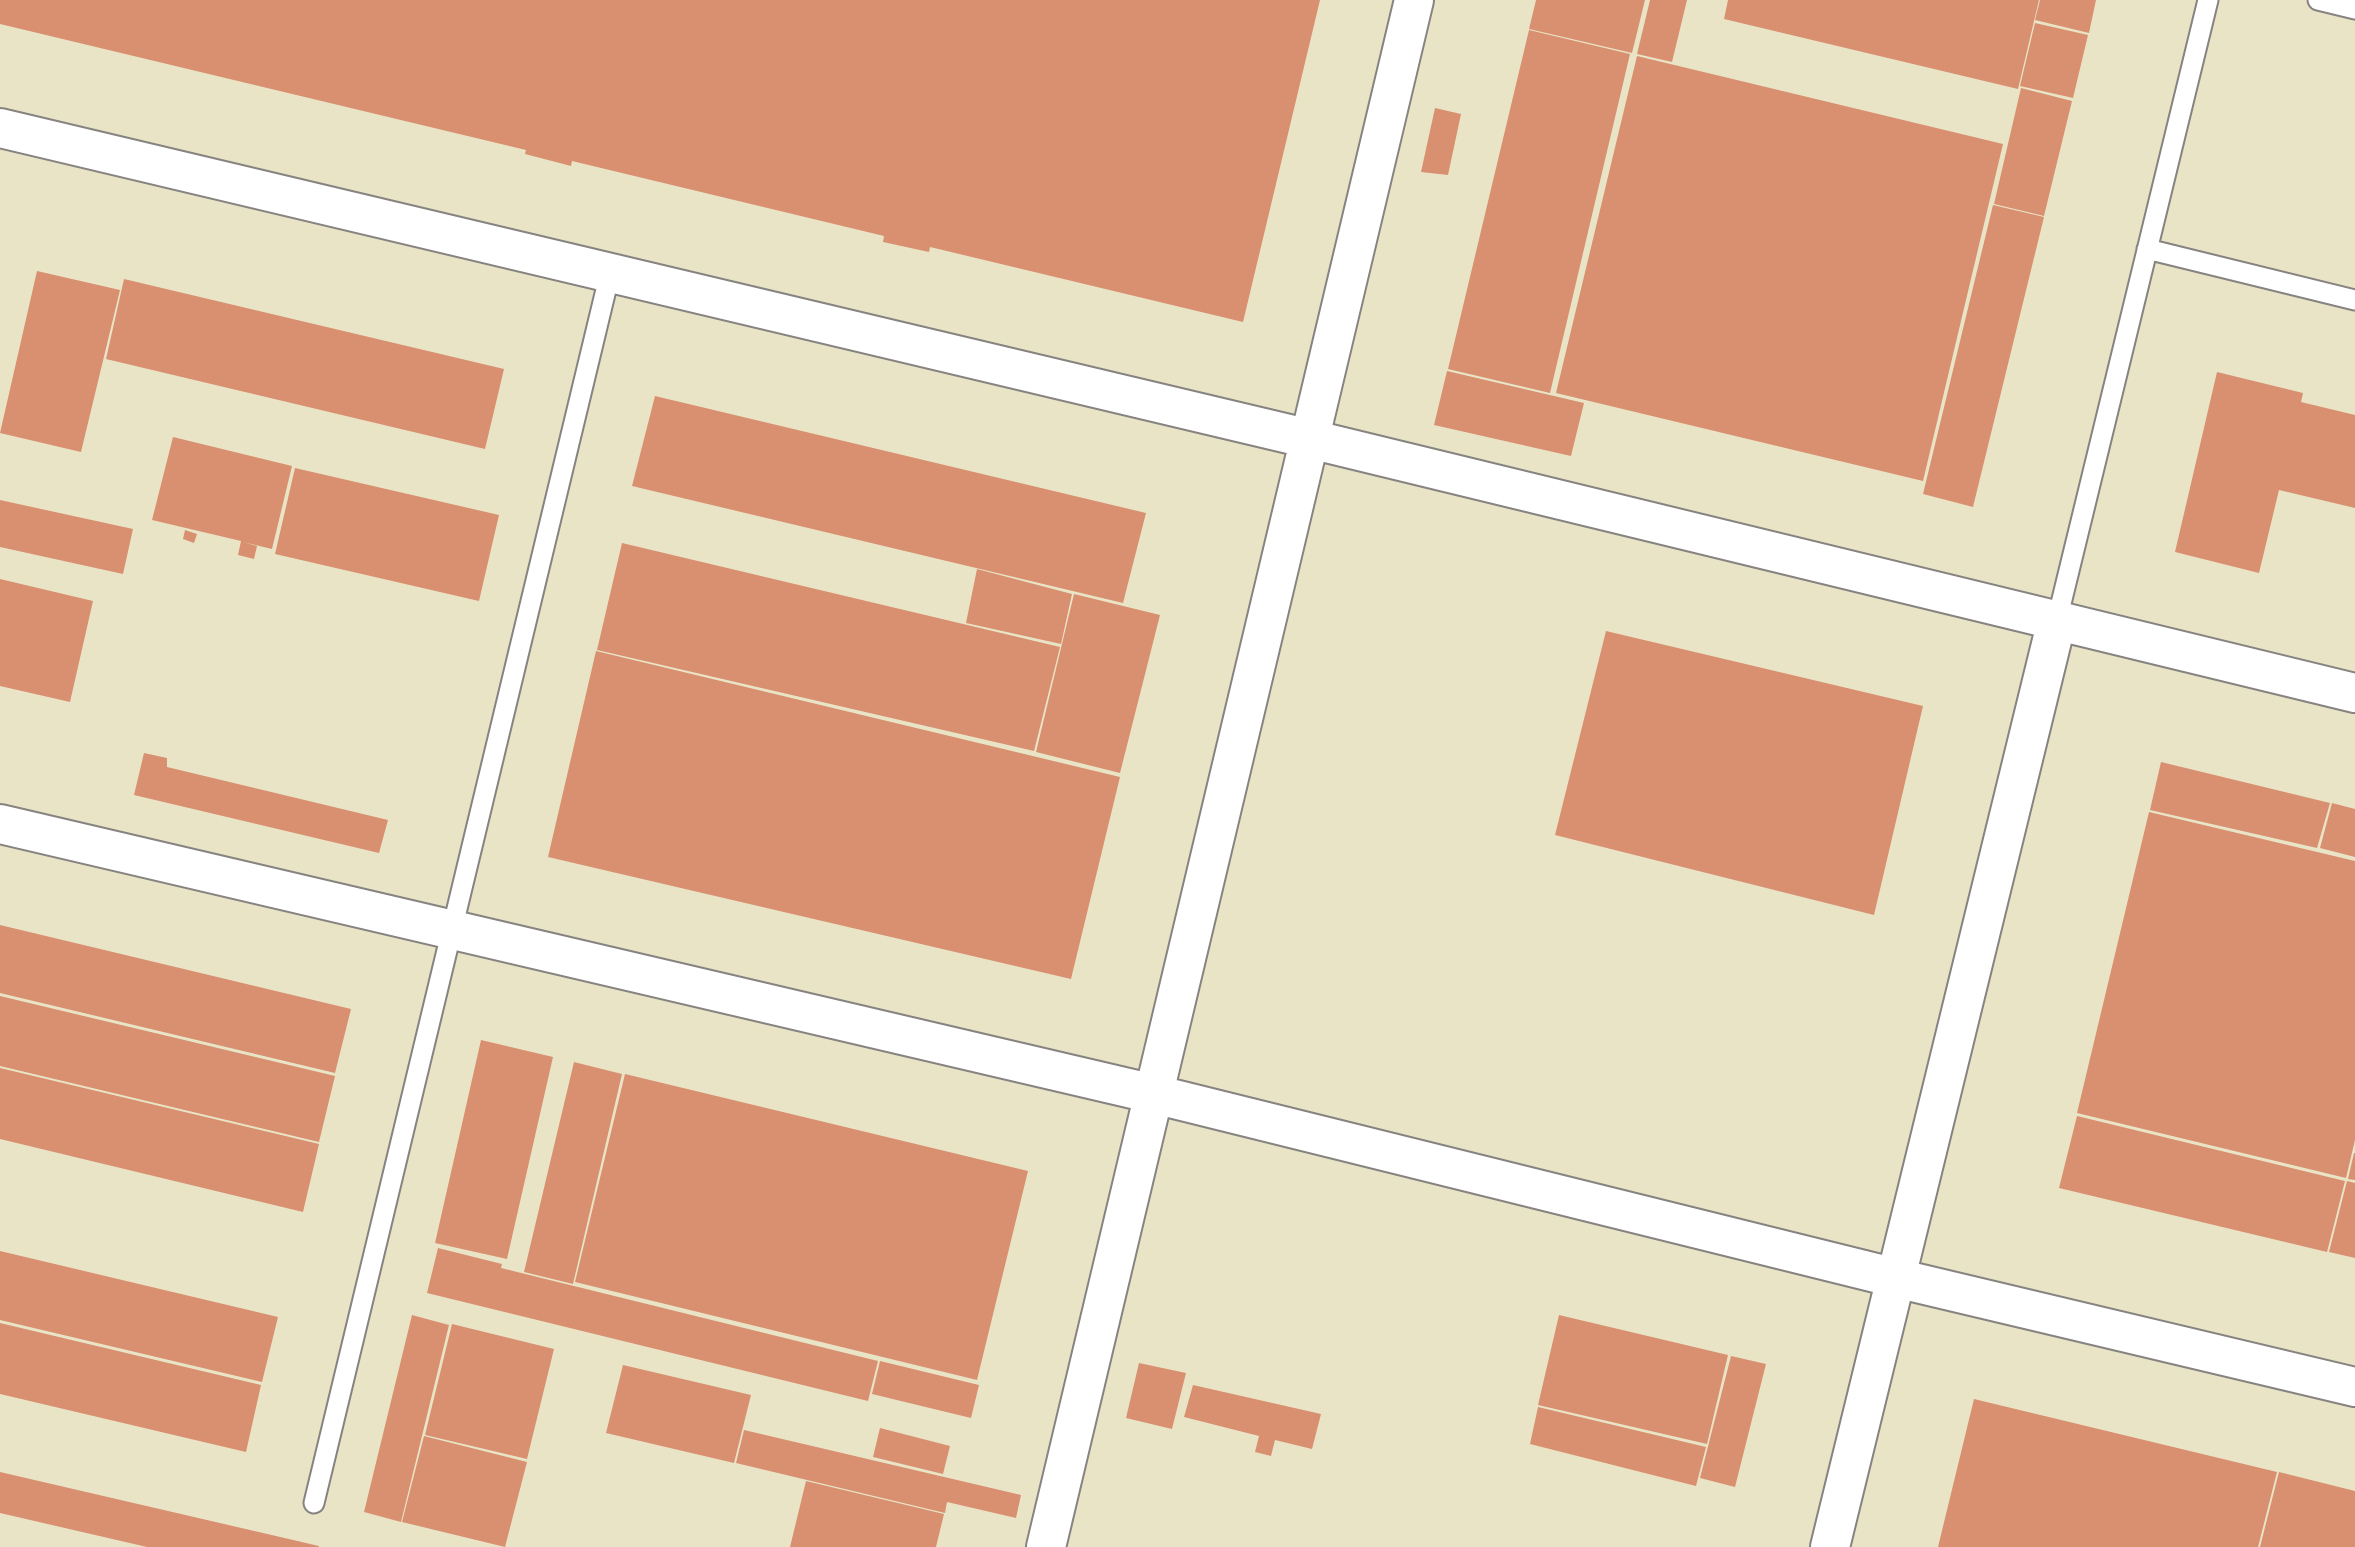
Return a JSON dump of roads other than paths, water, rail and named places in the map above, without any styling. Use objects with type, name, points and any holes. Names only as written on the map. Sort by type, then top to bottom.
[{"type":"street","points":[[1046,1547],[1414,0]]},
{"type":"street","points":[[0,128],[1310,439],[2355,692]]},
{"type":"street","points":[[1830,1547],[2057,620]]},
{"type":"street","points":[[0,824],[1154,1094],[1895,1278],[2355,1387]]},
{"type":"lane","points":[[2057,620],[2208,0]]},
{"type":"lane","points":[[2318,0],[2355,9]]},
{"type":"lane","points":[[2147,249],[2355,300]]},
{"type":"lane","points":[[314,1503],[610,273]]}]
